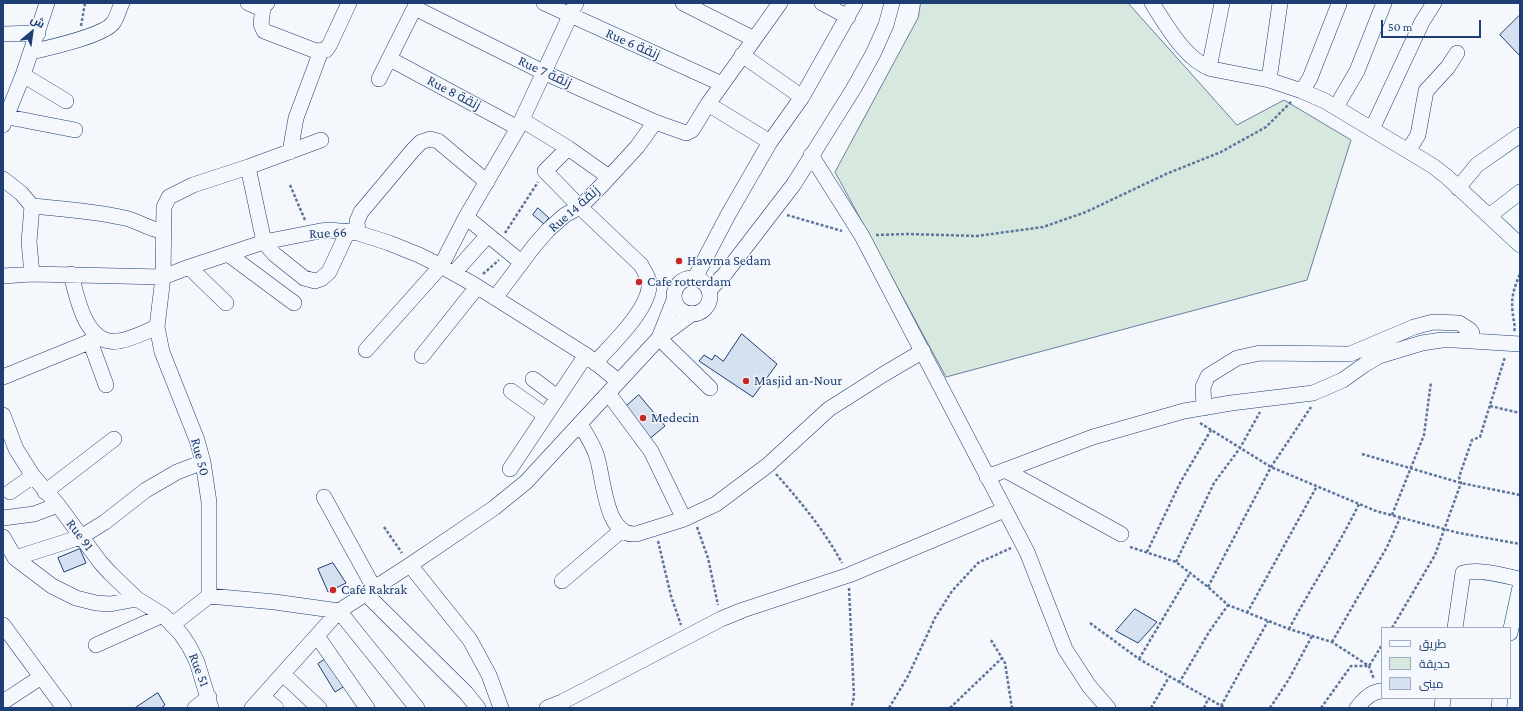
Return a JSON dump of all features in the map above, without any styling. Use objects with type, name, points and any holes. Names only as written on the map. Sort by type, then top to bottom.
[{"type":"street","points":[[47,3],[23,75],[4,120],[74,130]]},
{"type":"street","points":[[30,52],[78,40],[99,31],[112,24],[122,3]]},
{"type":"street","points":[[248,3],[257,7],[265,5],[261,24],[264,31],[316,51],[325,47]]},
{"type":"street","points":[[290,152],[296,118],[325,47],[349,3]]},
{"type":"street","name":"Rue 6 زنقة","points":[[544,3],[573,9],[722,84]]},
{"type":"street","points":[[683,3],[754,39]]},
{"type":"street","points":[[770,142],[708,104],[780,3]]},
{"type":"street","points":[[822,3],[848,17]]},
{"type":"street","points":[[695,278],[728,214],[770,142],[802,96],[855,3]]},
{"type":"street","points":[[709,290],[724,275],[794,184],[854,88],[873,54],[886,25],[892,3]]},
{"type":"street","points":[[1152,3],[1174,36],[1199,62],[1209,68],[1269,80],[1302,91],[1336,107],[1433,166],[1520,246]]},
{"type":"street","points":[[1209,68],[1222,3]]},
{"type":"street","points":[[1269,80],[1280,3]]},
{"type":"street","points":[[1336,107],[1357,71],[1384,3]]},
{"type":"street","points":[[1372,129],[1422,22],[1434,3]]},
{"type":"street","points":[[1302,91],[1310,78],[1339,4]]},
{"type":"street","points":[[379,79],[416,6]]},
{"type":"street","name":"Rue 7 زنقة","points":[[416,6],[543,72],[677,131],[684,133],[691,131],[708,104]]},
{"type":"street","points":[[448,270],[466,217],[520,124],[573,9]]},
{"type":"street","points":[[3,34],[38,33]]},
{"type":"street","points":[[1408,151],[1418,135],[1426,90],[1448,67],[1457,53]]},
{"type":"street","points":[[742,55],[802,96]]},
{"type":"street","name":"Rue 8 زنقة","points":[[390,59],[520,124],[541,131],[609,177]]},
{"type":"street","points":[[23,75],[66,101]]},
{"type":"street","name":"Rue 14 زنقة","points":[[495,298],[521,262],[548,230],[565,215],[580,207],[637,147],[655,122]]},
{"type":"street","points":[[1458,188],[1476,165],[1520,136]]},
{"type":"street","points":[[248,167],[264,242],[285,264],[304,278],[315,281],[322,279],[332,268],[353,232],[361,212],[413,150],[425,140],[430,139],[438,141],[487,182]]},
{"type":"street","name":"Rue 50","points":[[209,596],[209,502],[203,462],[197,440],[162,352],[158,338],[157,327],[163,277],[164,207],[167,199],[173,194],[193,185],[248,167],[321,140]]},
{"type":"street","points":[[510,469],[557,397],[591,359],[636,316],[644,304],[647,296],[649,281],[641,265],[580,207],[545,171],[568,148]]},
{"type":"street","points":[[811,155],[862,236],[1027,552],[1065,649],[1089,686],[1108,708]]},
{"type":"street","points":[[3,179],[21,193],[32,206],[88,211],[128,219],[153,230],[163,231]]},
{"type":"street","points":[[1488,216],[1520,192]]},
{"type":"street","points":[[32,206],[29,242],[32,274]]},
{"type":"street","points":[[466,217],[521,262]]},
{"type":"street","name":"Rue 66","points":[[3,276],[72,274],[91,276],[163,277],[264,242],[330,230],[353,232],[390,243],[448,270],[475,285],[591,359],[618,382]]},
{"type":"street","points":[[366,350],[448,270],[498,243]]},
{"type":"street","points":[[228,254],[294,303]]},
{"type":"street","points":[[189,267],[226,303]]},
{"type":"street","points":[[72,274],[82,310],[94,339],[106,385]]},
{"type":"street","points":[[252,708],[339,611],[494,508],[526,482],[659,338],[693,313],[698,312],[706,306],[709,301],[709,290],[704,282],[695,278],[683,280],[679,283],[659,338]]},
{"type":"street","points":[[422,356],[475,285]]},
{"type":"street","points":[[674,300],[683,311],[693,313]]},
{"type":"street","points":[[1204,408],[1202,387],[1208,376],[1237,358],[1260,353],[1350,354],[1414,327],[1432,322],[1459,323],[1470,330],[1472,333],[1472,340]]},
{"type":"street","points":[[3,377],[94,339],[119,342],[157,327]]},
{"type":"street","points":[[659,338],[710,388]]},
{"type":"street","points":[[987,477],[1093,437],[1184,411],[1268,398],[1313,393],[1343,380],[1379,356],[1422,342],[1472,340],[1515,344]]},
{"type":"street","points":[[580,424],[591,442],[596,454],[609,510],[614,521],[622,530],[633,534],[688,517],[716,504],[732,494],[768,465],[829,410],[884,374],[923,351]]},
{"type":"street","points":[[533,379],[557,397]]},
{"type":"street","points":[[512,391],[546,415]]},
{"type":"street","points":[[608,393],[652,451],[688,517]]},
{"type":"street","name":"Rue 91","points":[[3,415],[16,449],[33,476],[81,537],[110,573],[137,599],[172,625]]},
{"type":"street","points":[[45,492],[114,439]]},
{"type":"street","points":[[15,558],[81,537],[105,522],[146,490],[177,472],[203,462]]},
{"type":"street","points":[[1005,470],[1121,534]]},
{"type":"street","points":[[10,492],[33,476]]},
{"type":"street","points":[[324,497],[370,591],[466,693],[478,708]]},
{"type":"street","points":[[3,518],[34,514],[58,506]]},
{"type":"street","points":[[547,708],[562,702],[686,637],[743,610],[849,575],[1004,510]]},
{"type":"street","points":[[562,581],[622,530]]},
{"type":"street","points":[[3,537],[15,558],[52,586],[76,598],[96,603],[110,604],[137,599]]},
{"type":"street","points":[[410,565],[470,640],[489,675],[501,708]]},
{"type":"street","points":[[1455,627],[1463,573],[1472,572],[1494,574],[1520,579]]},
{"type":"street","points":[[1511,628],[1520,587]]},
{"type":"street","points":[[96,645],[172,625],[209,596],[275,602],[339,611],[418,708]]},
{"type":"street","points":[[3,625],[64,708]]},
{"type":"street","name":"Rue 51","points":[[172,625],[189,646],[197,662],[210,702]]},
{"type":"street","points":[[317,636],[367,708]]},
{"type":"street","points":[[283,674],[319,708]]},
{"type":"street","points":[[3,702],[41,677]]},
{"type":"street","points":[[1357,708],[1364,699],[1380,691]]},
{"type":"street","points":[[263,697],[276,708]]},
{"type":"street","points":[[195,708],[210,702]]},
{"type":"path","points":[[78,40],[85,3]]},
{"type":"path","points":[[773,212],[862,236],[908,234],[977,236],[1043,226],[1086,212],[1166,174],[1221,152],[1266,127],[1302,91]]},
{"type":"path","points":[[475,285],[498,243],[545,171]]},
{"type":"path","points":[[290,185],[310,233]]},
{"type":"path","points":[[1393,627],[1435,555],[1461,483],[1459,477],[1472,440],[1480,436],[1490,406],[1515,344],[1515,328],[1511,303],[1515,286],[1520,274]]},
{"type":"path","points":[[1392,515],[1424,435],[1431,382]]},
{"type":"path","points":[[1176,562],[1214,484],[1240,448],[1268,398]]},
{"type":"path","points":[[1490,406],[1520,413]]},
{"type":"path","points":[[1208,587],[1271,466],[1312,407]]},
{"type":"path","points":[[1184,411],[1211,430],[1271,466],[1376,511],[1445,530],[1520,544]]},
{"type":"path","points":[[1147,552],[1180,482],[1211,430]]},
{"type":"path","points":[[1362,454],[1461,483],[1520,495]]},
{"type":"path","points":[[1247,613],[1317,486]]},
{"type":"path","points":[[1290,629],[1304,600],[1348,527],[1359,504]]},
{"type":"path","points":[[688,517],[708,558],[721,620]]},
{"type":"path","points":[[1332,642],[1387,547],[1400,518]]},
{"type":"path","points":[[384,527],[410,565]]},
{"type":"path","points":[[654,527],[671,596],[686,637]]},
{"type":"path","points":[[888,708],[908,676],[935,618],[952,591],[978,563],[1022,543]]},
{"type":"path","points":[[1130,547],[1176,562],[1228,605],[1290,629],[1332,642],[1369,666],[1380,691]]},
{"type":"path","points":[[1139,659],[1190,573]]},
{"type":"path","points":[[1179,683],[1209,632],[1228,605]]},
{"type":"path","points":[[1220,706],[1268,621]]},
{"type":"path","points":[[1090,623],[1139,659],[1168,677],[1225,708]]},
{"type":"path","points":[[1270,708],[1289,679],[1312,636]]},
{"type":"path","points":[[991,640],[1005,663],[1012,708]]},
{"type":"path","points":[[1369,666],[1381,647]]},
{"type":"path","points":[[950,708],[1002,658]]},
{"type":"path","points":[[1321,708],[1350,666],[1369,666]]},
{"type":"path","points":[[1151,708],[1168,677]]},
{"type":"path","points":[[1204,708],[1208,699]]},
{"type":"green space","points":[[921,3],[1128,3],[1237,125],[1284,100],[1351,140],[1307,280],[946,377],[835,172],[918,18]]},
{"type":"building","points":[[1520,15],[1520,56],[1500,35]]},
{"type":"building","points":[[538,208],[549,218],[544,224],[533,215]]},
{"type":"building","name":"Masjid an-Nour","points":[[742,334],[777,364],[753,397],[699,361],[704,355],[712,360],[715,355],[723,361]]},
{"type":"building","name":"Medecin","points":[[639,395],[665,426],[648,440],[622,410]]},
{"type":"building","points":[[80,549],[86,563],[64,572],[58,558]]},
{"type":"building","points":[[333,563],[346,583],[328,592],[318,569]]},
{"type":"building","points":[[1135,609],[1157,622],[1138,643],[1116,631]]},
{"type":"building","points":[[330,656],[348,684],[335,692],[318,664]]},
{"type":"building","points":[[158,693],[165,705],[161,708],[135,708]]},
{"type":"place","name":"Hawma Sedam","points":[[679,261]]},
{"type":"place","name":"Cafe rotterdam","points":[[639,282]]},
{"type":"place","name":"Masjid an-Nour","points":[[746,381]]},
{"type":"place","name":"Medecin","points":[[643,418]]},
{"type":"place","name":"Café Rakrak","points":[[333,590]]}]
